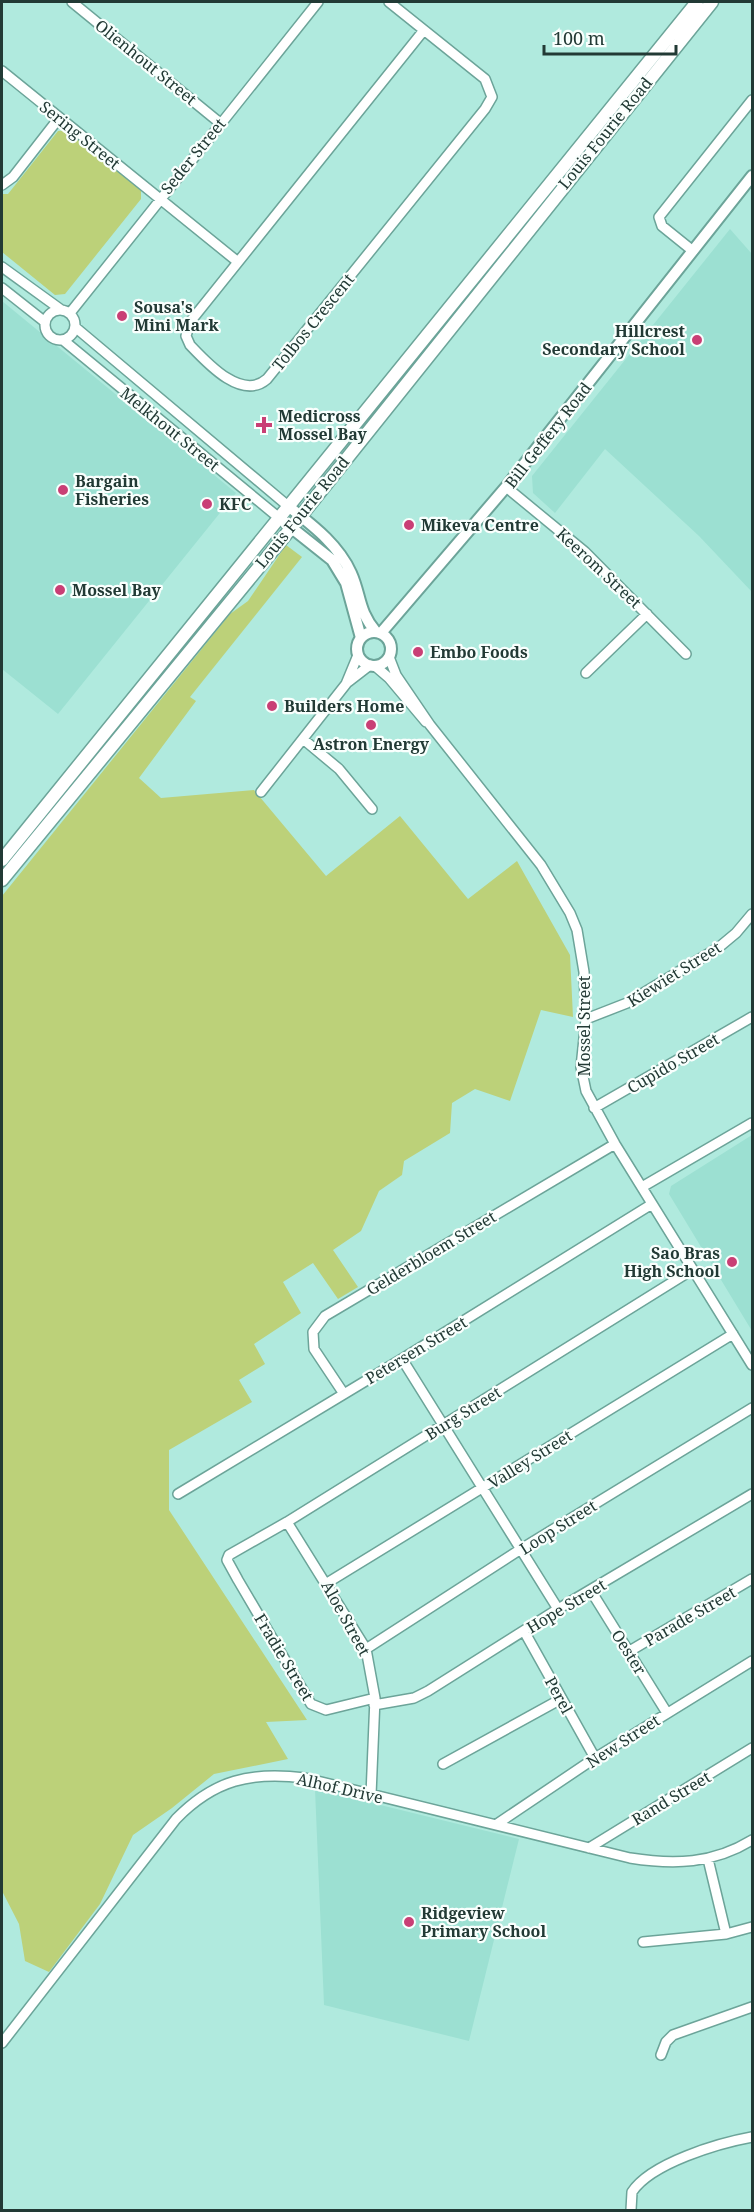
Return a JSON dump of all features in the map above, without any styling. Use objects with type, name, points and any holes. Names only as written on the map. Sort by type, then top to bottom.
[{"type":"main road","name":"Louis Fourie Road","points":[[2,860],[698,2]]},
{"type":"main road","name":"Louis Fourie Road","points":[[2,880],[292,527],[711,2]]},
{"type":"street","name":"Olienhout Street","points":[[72,2],[220,123]]},
{"type":"street","name":"Seder Street","points":[[70,313],[318,2]]},
{"type":"street","name":"Tolbos Crescent","points":[[389,2],[424,30],[485,79],[491,88],[492,97],[485,109],[267,379],[251,387],[238,385],[201,357],[190,345],[186,336],[190,322],[424,30]]},
{"type":"street","name":"Sering Street","points":[[2,71],[238,262]]},
{"type":"street","points":[[693,251],[662,226],[659,218],[753,100]]},
{"type":"street","points":[[2,185],[13,177],[59,118]]},
{"type":"street","name":"Bill Geffery Road","points":[[382,635],[506,487],[753,176]]},
{"type":"street","points":[[2,267],[60,309],[70,313],[75,327],[70,336],[63,340],[51,336],[45,322],[2,288]]},
{"type":"street","points":[[45,322],[50,313],[60,309]]},
{"type":"street","name":"Melkhout Street","points":[[75,327],[288,506]]},
{"type":"street","name":"Melkhout Street","points":[[63,340],[278,517]]},
{"type":"street","name":"Keerom Street","points":[[506,487],[585,552],[686,654]]},
{"type":"street","points":[[288,506],[339,553],[352,575],[363,616],[391,648],[389,657],[396,675],[430,725]]},
{"type":"street","points":[[261,792],[346,684],[358,655],[358,644],[361,638],[344,578],[323,550],[278,517]]},
{"type":"street","points":[[586,673],[647,614]]},
{"type":"street","points":[[361,638],[382,635]]},
{"type":"street","points":[[358,655],[373,666],[430,725]]},
{"type":"street","points":[[346,684],[389,657]]},
{"type":"street","name":"Mossel Street","points":[[430,725],[541,865],[570,913],[577,930],[584,972],[586,1019],[582,1080],[594,1108],[615,1144],[753,1365]]},
{"type":"street","points":[[303,739],[339,769],[372,809]]},
{"type":"street","name":"Kiewiet Street","points":[[586,1019],[627,1004],[718,948],[753,914]]},
{"type":"street","name":"Cupido Street","points":[[594,1108],[753,1017]]},
{"type":"street","points":[[642,1187],[753,1123]]},
{"type":"street","name":"Gelderbloem Street","points":[[344,1394],[314,1349],[313,1332],[325,1316],[615,1144]]},
{"type":"street","name":"Petersen Street","points":[[178,1494],[652,1204]]},
{"type":"street","name":"Burg Street","points":[[231,1553],[287,1522],[692,1270]]},
{"type":"street","name":"Valley Street","points":[[327,1583],[733,1334]]},
{"type":"street","points":[[402,1359],[558,1609]]},
{"type":"street","name":"Loop Street","points":[[366,1649],[521,1549],[753,1408]]},
{"type":"street","name":"Hope Street","points":[[374,1702],[414,1698],[428,1691],[558,1609],[753,1494]]},
{"type":"street","name":"Aloe Street","points":[[287,1522],[366,1649],[374,1702],[370,1795]]},
{"type":"street","name":"Fradie Street","points":[[231,1553],[227,1560],[311,1704],[326,1710],[374,1702]]},
{"type":"street","name":"Parade Street","points":[[628,1652],[753,1579]]},
{"type":"street","name":"Oester","points":[[591,1591],[667,1713]]},
{"type":"street","name":"Perel","points":[[524,1631],[595,1758]]},
{"type":"street","name":"New Street","points":[[496,1824],[595,1758],[753,1662]]},
{"type":"street","points":[[443,1764],[561,1700]]},
{"type":"street","name":"Rand Street","points":[[589,1848],[753,1748]]},
{"type":"street","name":"Alhof Drive","points":[[2,2043],[176,1819],[203,1795],[244,1777],[276,1774],[305,1778],[589,1848],[664,1864],[708,1859],[753,1840]]},
{"type":"street","points":[[708,1859],[726,1934]]},
{"type":"street","points":[[643,1942],[726,1934],[753,1927]]},
{"type":"street","points":[[661,2055],[666,2042],[673,2035],[753,2007]]},
{"type":"street","points":[[631,2211],[632,2192],[650,2176],[705,2150],[753,2137]]},
{"type":"shaded area","name":"Hillcrest Secondary School","points":[[730,229],[752,254],[752,592],[699,536],[605,449],[555,513],[533,493],[532,476]]},
{"type":"shaded area","points":[[2,301],[236,493],[58,714],[2,669]]},
{"type":"shaded area","name":"Sao Bras High School","points":[[752,1135],[752,1331],[669,1194],[671,1186]]},
{"type":"shaded area","name":"Ridgeview Primary School","points":[[315,1789],[519,1839],[469,2041],[324,2005]]},
{"type":"green space","points":[[67,130],[141,189],[141,199],[65,294],[55,295],[2,252],[2,194],[8,194],[58,131]]},
{"type":"green space","points":[[286,545],[302,557],[190,697],[196,701],[139,778],[161,798],[254,790],[326,876],[400,816],[468,899],[517,861],[570,955],[573,1017],[541,1010],[510,1101],[475,1089],[452,1103],[450,1133],[404,1161],[402,1175],[379,1191],[361,1231],[333,1250],[358,1287],[338,1299],[313,1263],[283,1282],[301,1313],[254,1344],[265,1364],[239,1380],[252,1402],[169,1450],[169,1510],[307,1720],[266,1722],[288,1759],[214,1774],[172,1808],[133,1835],[100,1904],[49,1972],[25,1961],[19,1924],[2,1891],[2,896],[230,614],[248,601]]},
{"type":"place","name":"Sousa's Mini Mark","points":[[122,316]]},
{"type":"place","name":"Hillcrest Secondary School","points":[[697,340]]},
{"type":"place","name":"Medicross Mossel Bay","points":[[264,425]]},
{"type":"place","name":"Bargain Fisheries","points":[[63,490]]},
{"type":"place","name":"KFC","points":[[207,504]]},
{"type":"place","name":"Mikeva Centre","points":[[409,525]]},
{"type":"place","name":"Mossel Bay","points":[[60,590]]},
{"type":"place","name":"Embo Foods","points":[[418,652]]},
{"type":"place","name":"Builders Home","points":[[272,706]]},
{"type":"place","name":"Astron Energy","points":[[371,725]]},
{"type":"place","name":"Sao Bras High School","points":[[732,1262]]},
{"type":"place","name":"Ridgeview Primary School","points":[[409,1922]]}]
